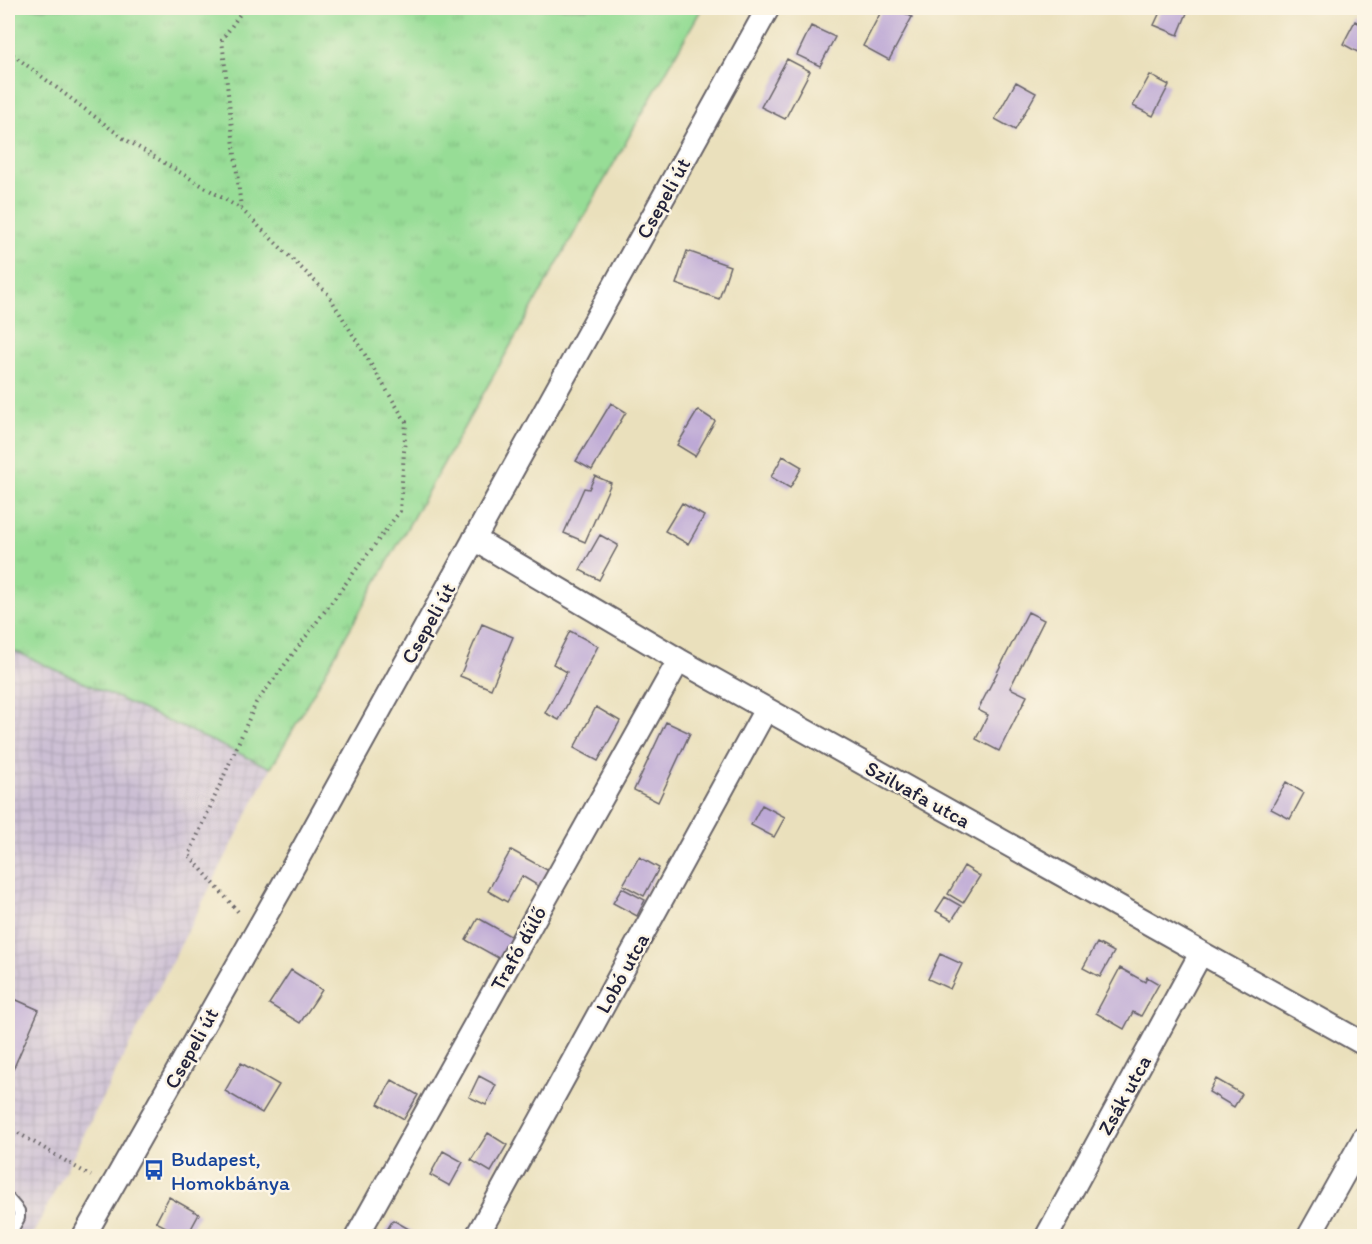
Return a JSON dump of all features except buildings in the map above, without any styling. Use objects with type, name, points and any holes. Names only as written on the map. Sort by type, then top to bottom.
[{"type":"street","name":"Csepeli út","points":[[84,1236],[256,933],[768,8]]},
{"type":"street","name":"Szilvafa utca","points":[[474,539],[679,660],[1365,1044]]},
{"type":"street","name":"Trafó dűlő","points":[[357,1236],[679,660]]},
{"type":"street","name":"Lobó utca","points":[[477,1236],[766,709]]},
{"type":"street","name":"Zsák utca","points":[[1047,1236],[1201,953]]},
{"type":"street","points":[[1309,1236],[1365,1138]]},
{"type":"lane","points":[[8,1198],[19,1211],[9,1236]]},
{"type":"path","points":[[241,209],[222,40],[244,8]]},
{"type":"path","points":[[8,51],[123,138],[241,209],[328,294],[406,422],[400,511],[256,703],[189,855],[256,933]]},
{"type":"path","points":[[8,1127],[82,1171]]},
{"type":"shaded area","points":[[8,648],[271,768],[32,1236],[8,1236]]},
{"type":"green space","points":[[8,8],[702,8],[271,768],[8,648]]},
{"type":"place","name":"Budapest, Homokbánya","points":[[154,1170]]}]
